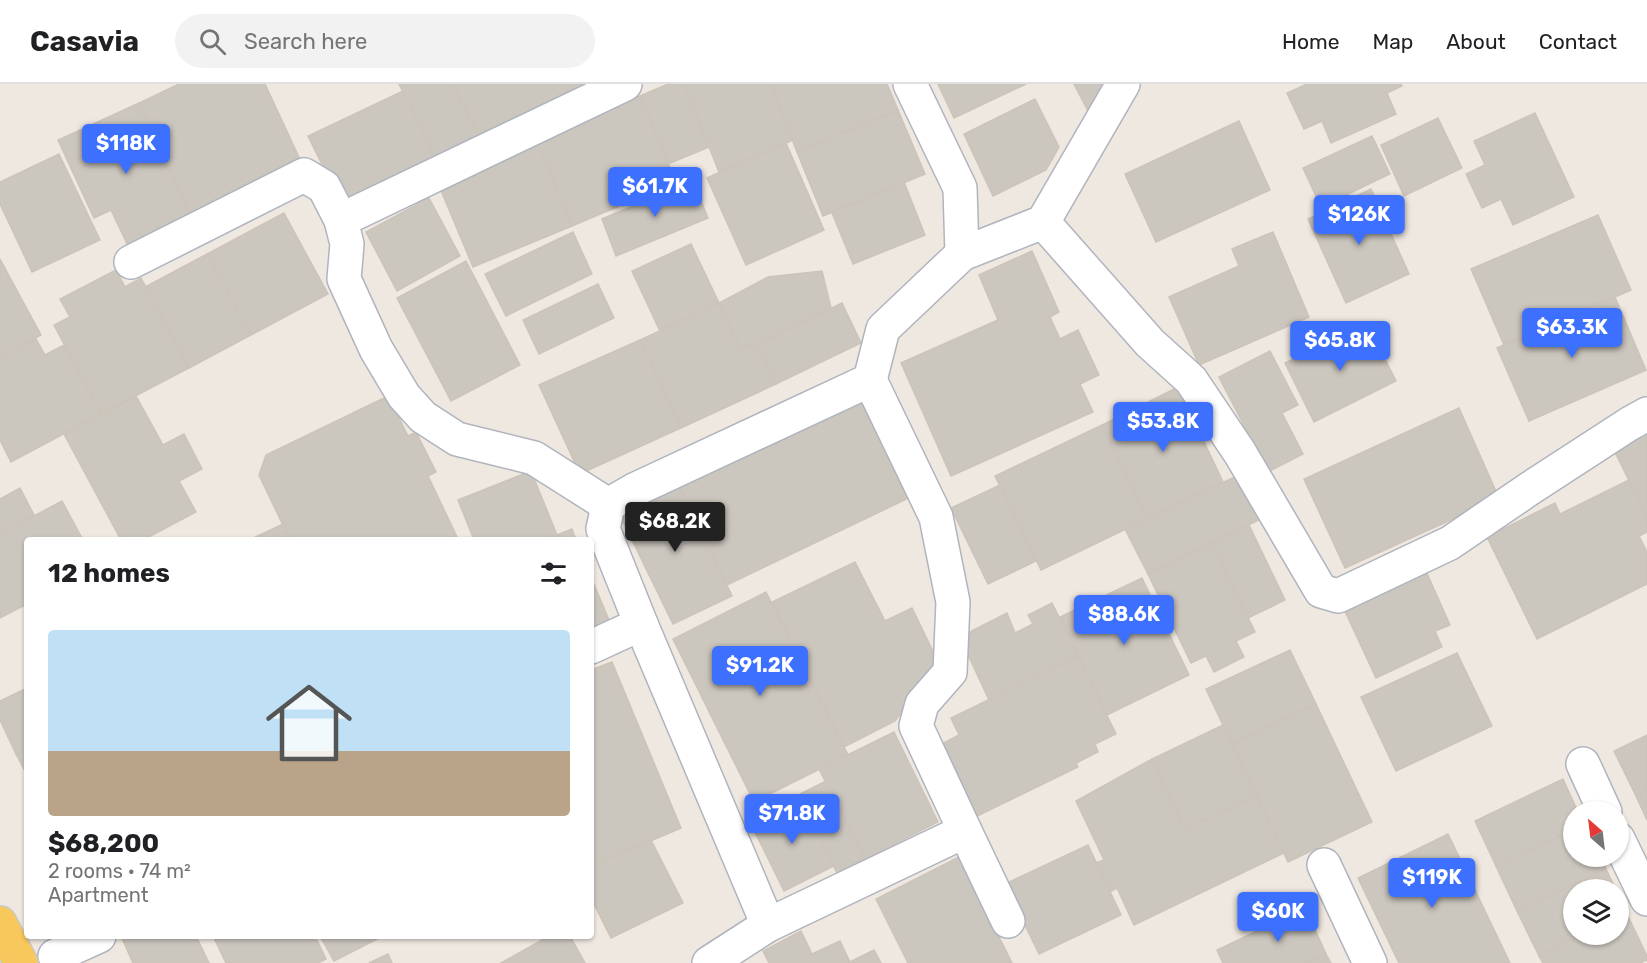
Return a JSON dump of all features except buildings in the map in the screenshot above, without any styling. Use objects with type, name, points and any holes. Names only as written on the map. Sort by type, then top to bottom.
[{"type":"main road","points":[[0,923],[21,963]]},
{"type":"street","points":[[341,220],[625,84]]},
{"type":"street","points":[[910,84],[960,188],[962,254]]},
{"type":"street","points":[[1008,921],[916,726],[922,704],[950,672],[953,602],[936,517],[870,380],[884,329],[962,254],[1043,222],[1123,84]]},
{"type":"street","points":[[131,262],[304,175],[324,187],[341,220],[347,244],[344,279],[376,349],[404,396],[423,417],[457,439],[534,458],[608,505]]},
{"type":"street","points":[[1043,222],[1150,343],[1191,380],[1240,453],[1321,591],[1338,596],[1450,543],[1647,414]]},
{"type":"street","points":[[768,925],[603,529],[608,505],[634,490],[870,380]]},
{"type":"street","points":[[594,646],[641,624]]},
{"type":"street","points":[[1582,764],[1600,801]]},
{"type":"street","points":[[709,963],[768,925],[964,831]]},
{"type":"street","points":[[1629,862],[1647,899]]},
{"type":"street","points":[[1324,866],[1370,963]]},
{"type":"street","points":[[55,956],[92,939]]}]
